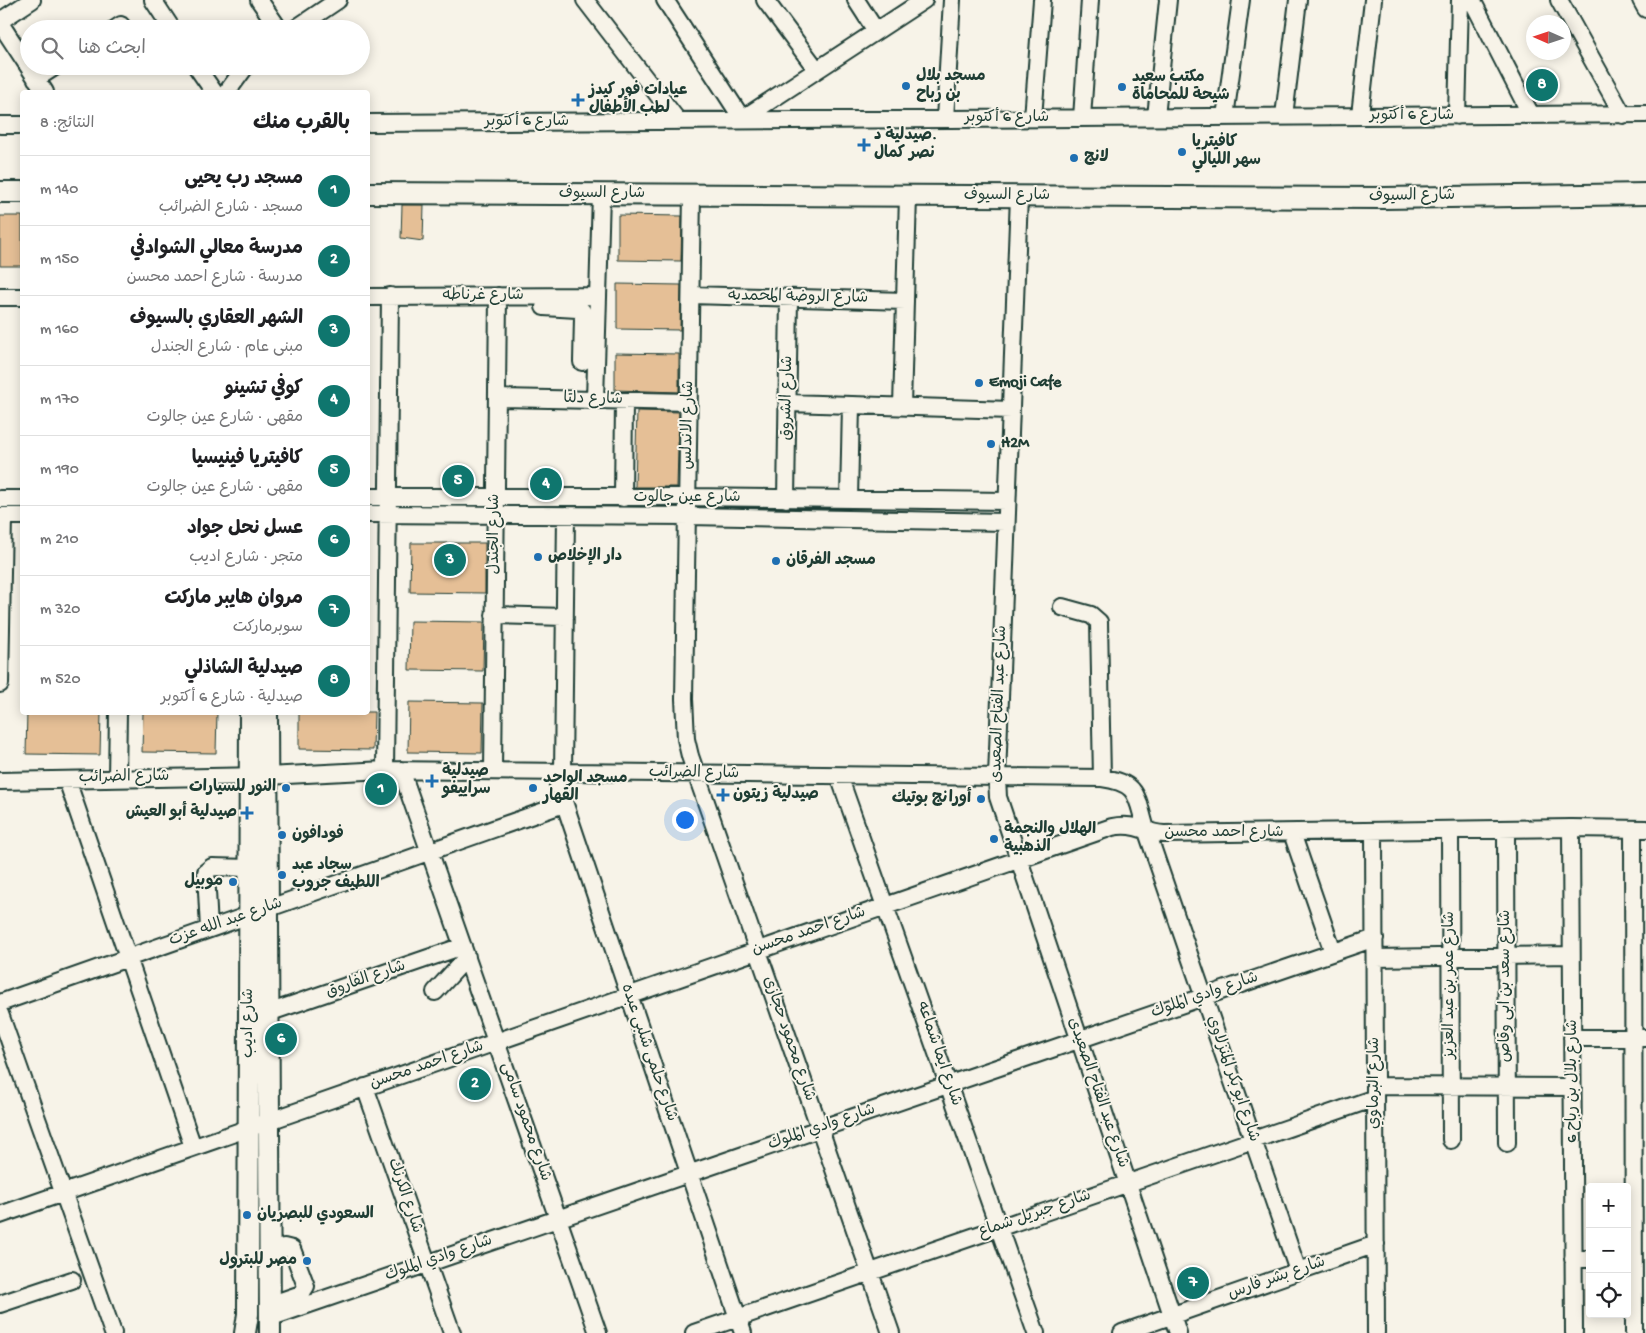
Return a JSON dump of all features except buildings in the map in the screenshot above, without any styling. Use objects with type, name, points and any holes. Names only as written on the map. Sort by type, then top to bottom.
[{"type":"main road","points":[[0,192],[20,192]]},
{"type":"main road","name":"شارع السيوف","points":[[370,193],[1384,198],[1646,194]]},
{"type":"main road","name":"شارع اديب","points":[[246,1333],[248,1314],[249,1128],[258,912],[259,776],[250,715]]},
{"type":"main road","name":"شارع اديب","points":[[267,715],[249,868],[258,912],[268,1013],[269,1319]]},
{"type":"street","points":[[20,54],[0,22],[32,0]]},
{"type":"street","points":[[152,0],[166,20]]},
{"type":"street","points":[[259,0],[272,20]]},
{"type":"street","points":[[308,20],[337,0]]},
{"type":"street","points":[[585,0],[678,121]]},
{"type":"street","points":[[665,0],[743,120],[924,0]]},
{"type":"street","points":[[766,0],[817,70]]},
{"type":"street","points":[[856,0],[876,31]]},
{"type":"street","points":[[945,119],[952,0]]},
{"type":"street","points":[[1033,118],[1042,0]]},
{"type":"street","points":[[1082,118],[1090,0]]},
{"type":"street","points":[[1156,117],[1168,0]]},
{"type":"street","points":[[1225,116],[1241,0]]},
{"type":"street","points":[[1284,116],[1298,0]]},
{"type":"street","points":[[1360,116],[1373,0]]},
{"type":"street","points":[[1457,116],[1460,0]]},
{"type":"street","points":[[1472,0],[1531,116]]},
{"type":"street","points":[[1559,0],[1622,115]]},
{"type":"street","points":[[33,75],[44,90]]},
{"type":"street","points":[[36,79],[42,75]]},
{"type":"street","points":[[202,75],[213,90]]},
{"type":"street","points":[[228,90],[239,75]]},
{"type":"street","name":"شارع 6 أكتوبر","points":[[370,124],[1646,114]]},
{"type":"street","points":[[0,125],[20,125]]},
{"type":"street","points":[[587,355],[598,296],[601,194]]},
{"type":"street","name":"شارع الاندلس","points":[[692,194],[685,723],[688,748],[696,774]]},
{"type":"street","points":[[902,406],[908,196]]},
{"type":"street","name":"شارع عبد الفتاح الصعيدى","points":[[1019,196],[997,777],[998,797],[1178,1333]]},
{"type":"street","name":"شارع الروضة المحمديه","points":[[691,295],[905,301]]},
{"type":"street","points":[[390,296],[388,514],[393,770]]},
{"type":"street","name":"شارع الجندل","points":[[493,771],[498,296]]},
{"type":"street","name":"شارع غرناطه","points":[[370,297],[598,296]]},
{"type":"street","points":[[0,297],[20,297]]},
{"type":"street","name":"شارع الشروق","points":[[786,498],[789,298]]},
{"type":"street","points":[[544,308],[577,309],[582,311],[595,400]]},
{"type":"street","name":"شارع دلتا","points":[[496,398],[689,402]]},
{"type":"street","points":[[623,498],[624,401]]},
{"type":"street","points":[[788,403],[1010,410]]},
{"type":"street","points":[[849,499],[851,405]]},
{"type":"street","name":"شارع عين جالوت","points":[[370,497],[786,498],[1007,501]]},
{"type":"street","points":[[0,499],[20,499]]},
{"type":"street","name":"شارع عين جالوت","points":[[370,514],[688,516],[1006,522]]},
{"type":"street","name":"شارع حلمى شلبى عبده","points":[[566,515],[565,616],[558,772],[564,804],[741,1325]]},
{"type":"street","points":[[0,684],[1,516],[20,516]]},
{"type":"street","points":[[1062,607],[1091,614],[1099,622],[1102,778]]},
{"type":"street","points":[[494,615],[565,616]]},
{"type":"street","points":[[117,778],[118,715]]},
{"type":"street","name":"شارع الضرائب","points":[[0,781],[259,776],[393,770],[1102,778],[1118,780],[1127,784],[1133,790],[1146,830]]},
{"type":"street","name":"شارع محمود سامى","points":[[393,770],[430,851],[598,1333]]},
{"type":"street","name":"شارع محمود حجازى","points":[[696,774],[891,1333]]},
{"type":"street","name":"شارع ايما شماعه","points":[[839,776],[1036,1333]]},
{"type":"street","points":[[67,780],[193,1147]]},
{"type":"street","name":"شارع عبد الله عزت","points":[[0,1003],[564,804]]},
{"type":"street","name":"شارع احمد محسن","points":[[0,1214],[1112,827],[1129,825],[1164,834],[1571,828],[1640,829]]},
{"type":"street","name":"شارع بلال بن رباح 6","points":[[1571,828],[1572,1087],[1582,1259],[1574,1333]]},
{"type":"street","points":[[1634,1333],[1640,1038],[1640,829]]},
{"type":"street","name":"شارع ابو بكر المنزلاوي","points":[[1146,830],[1298,1271]]},
{"type":"street","name":"شارع سعد بن ابى وقاص","points":[[1506,830],[1507,1143]]},
{"type":"street","name":"شارع عمر بن عبد العزيز","points":[[1450,831],[1451,1140]]},
{"type":"street","points":[[1292,832],[1333,952]]},
{"type":"street","name":"شارع البرماوي","points":[[1374,832],[1376,1333]]},
{"type":"street","points":[[209,929],[206,872],[212,867],[249,868]]},
{"type":"street","name":"شارع وادي الملوك","points":[[269,1319],[1375,938]]},
{"type":"street","points":[[435,992],[465,952]]},
{"type":"street","name":"شارع الفاروق","points":[[268,1013],[465,952]]},
{"type":"street","points":[[1375,958],[1572,955]]},
{"type":"street","points":[[0,1014],[113,1333]]},
{"type":"street","points":[[1572,1038],[1640,1038]]},
{"type":"street","name":"شارع جبريل شماع","points":[[694,1333],[741,1325],[870,1272],[1253,1140],[1375,1092],[1451,1086],[1572,1087]]},
{"type":"street","name":"شارع الكرنك","points":[[366,1087],[452,1333]]},
{"type":"street","name":"شارع بشر فارس","points":[[1122,1333],[1376,1244]]},
{"type":"street","points":[[268,1252],[284,1247],[292,1248],[306,1286],[301,1294],[269,1319]]},
{"type":"street","points":[[0,1304],[72,1280]]},
{"type":"place","name":"صيدلية الشاذلي","points":[[1542,85]]},
{"type":"place","name":"مسجد بلال بن رباح","points":[[906,86]]},
{"type":"place","name":"مكتب سعيد شيحة للمحاماة","points":[[1122,87]]},
{"type":"place","name":"عيادات فور كيدز لطب الأطفال","points":[[578,100]]},
{"type":"place","name":"صيدلية د. نصر كمال","points":[[864,145]]},
{"type":"place","name":"كافيتريا سهر الليالي","points":[[1182,152]]},
{"type":"place","name":"لانج","points":[[1074,158]]},
{"type":"place","name":"Emoji Cafe","points":[[979,383]]},
{"type":"place","name":"H2M","points":[[991,444]]},
{"type":"place","name":"كافيتريا فينيسيا","points":[[458,481]]},
{"type":"place","name":"كوفي تشينو","points":[[546,484]]},
{"type":"place","name":"دار الإخلاص","points":[[538,557]]},
{"type":"place","name":"الشهر العقاري بالسيوف","points":[[450,560]]},
{"type":"place","name":"مسجد الفرقان","points":[[776,561]]},
{"type":"place","name":"صيدلية سراييفو","points":[[432,781]]},
{"type":"place","name":"النور للسيارات","points":[[286,788]]},
{"type":"place","name":"مسجد الواحد القهار","points":[[533,788]]},
{"type":"place","name":"مسجد رب يحيى","points":[[381,789]]},
{"type":"place","name":"صيدلية زيتون","points":[[723,795]]},
{"type":"place","name":"أورانج بوتيك","points":[[981,799]]},
{"type":"place","name":"صيدلية أبو العيش","points":[[247,813]]},
{"type":"place","name":"فودافون","points":[[282,835]]},
{"type":"place","name":"الهلال والنجمة الذهبية","points":[[994,839]]},
{"type":"place","name":"سجاد عبد اللطيف جروب","points":[[282,875]]},
{"type":"place","name":"موبيل","points":[[233,882]]},
{"type":"place","name":"عسل نحل جواد","points":[[281,1039]]},
{"type":"place","name":"مدرسة معالي الشوادفي","points":[[475,1084]]},
{"type":"place","name":"السعودي للبصريان","points":[[247,1215]]},
{"type":"place","name":"مصر للبترول","points":[[307,1261]]},
{"type":"place","name":"مروان هايبر ماركت","points":[[1193,1283]]}]
